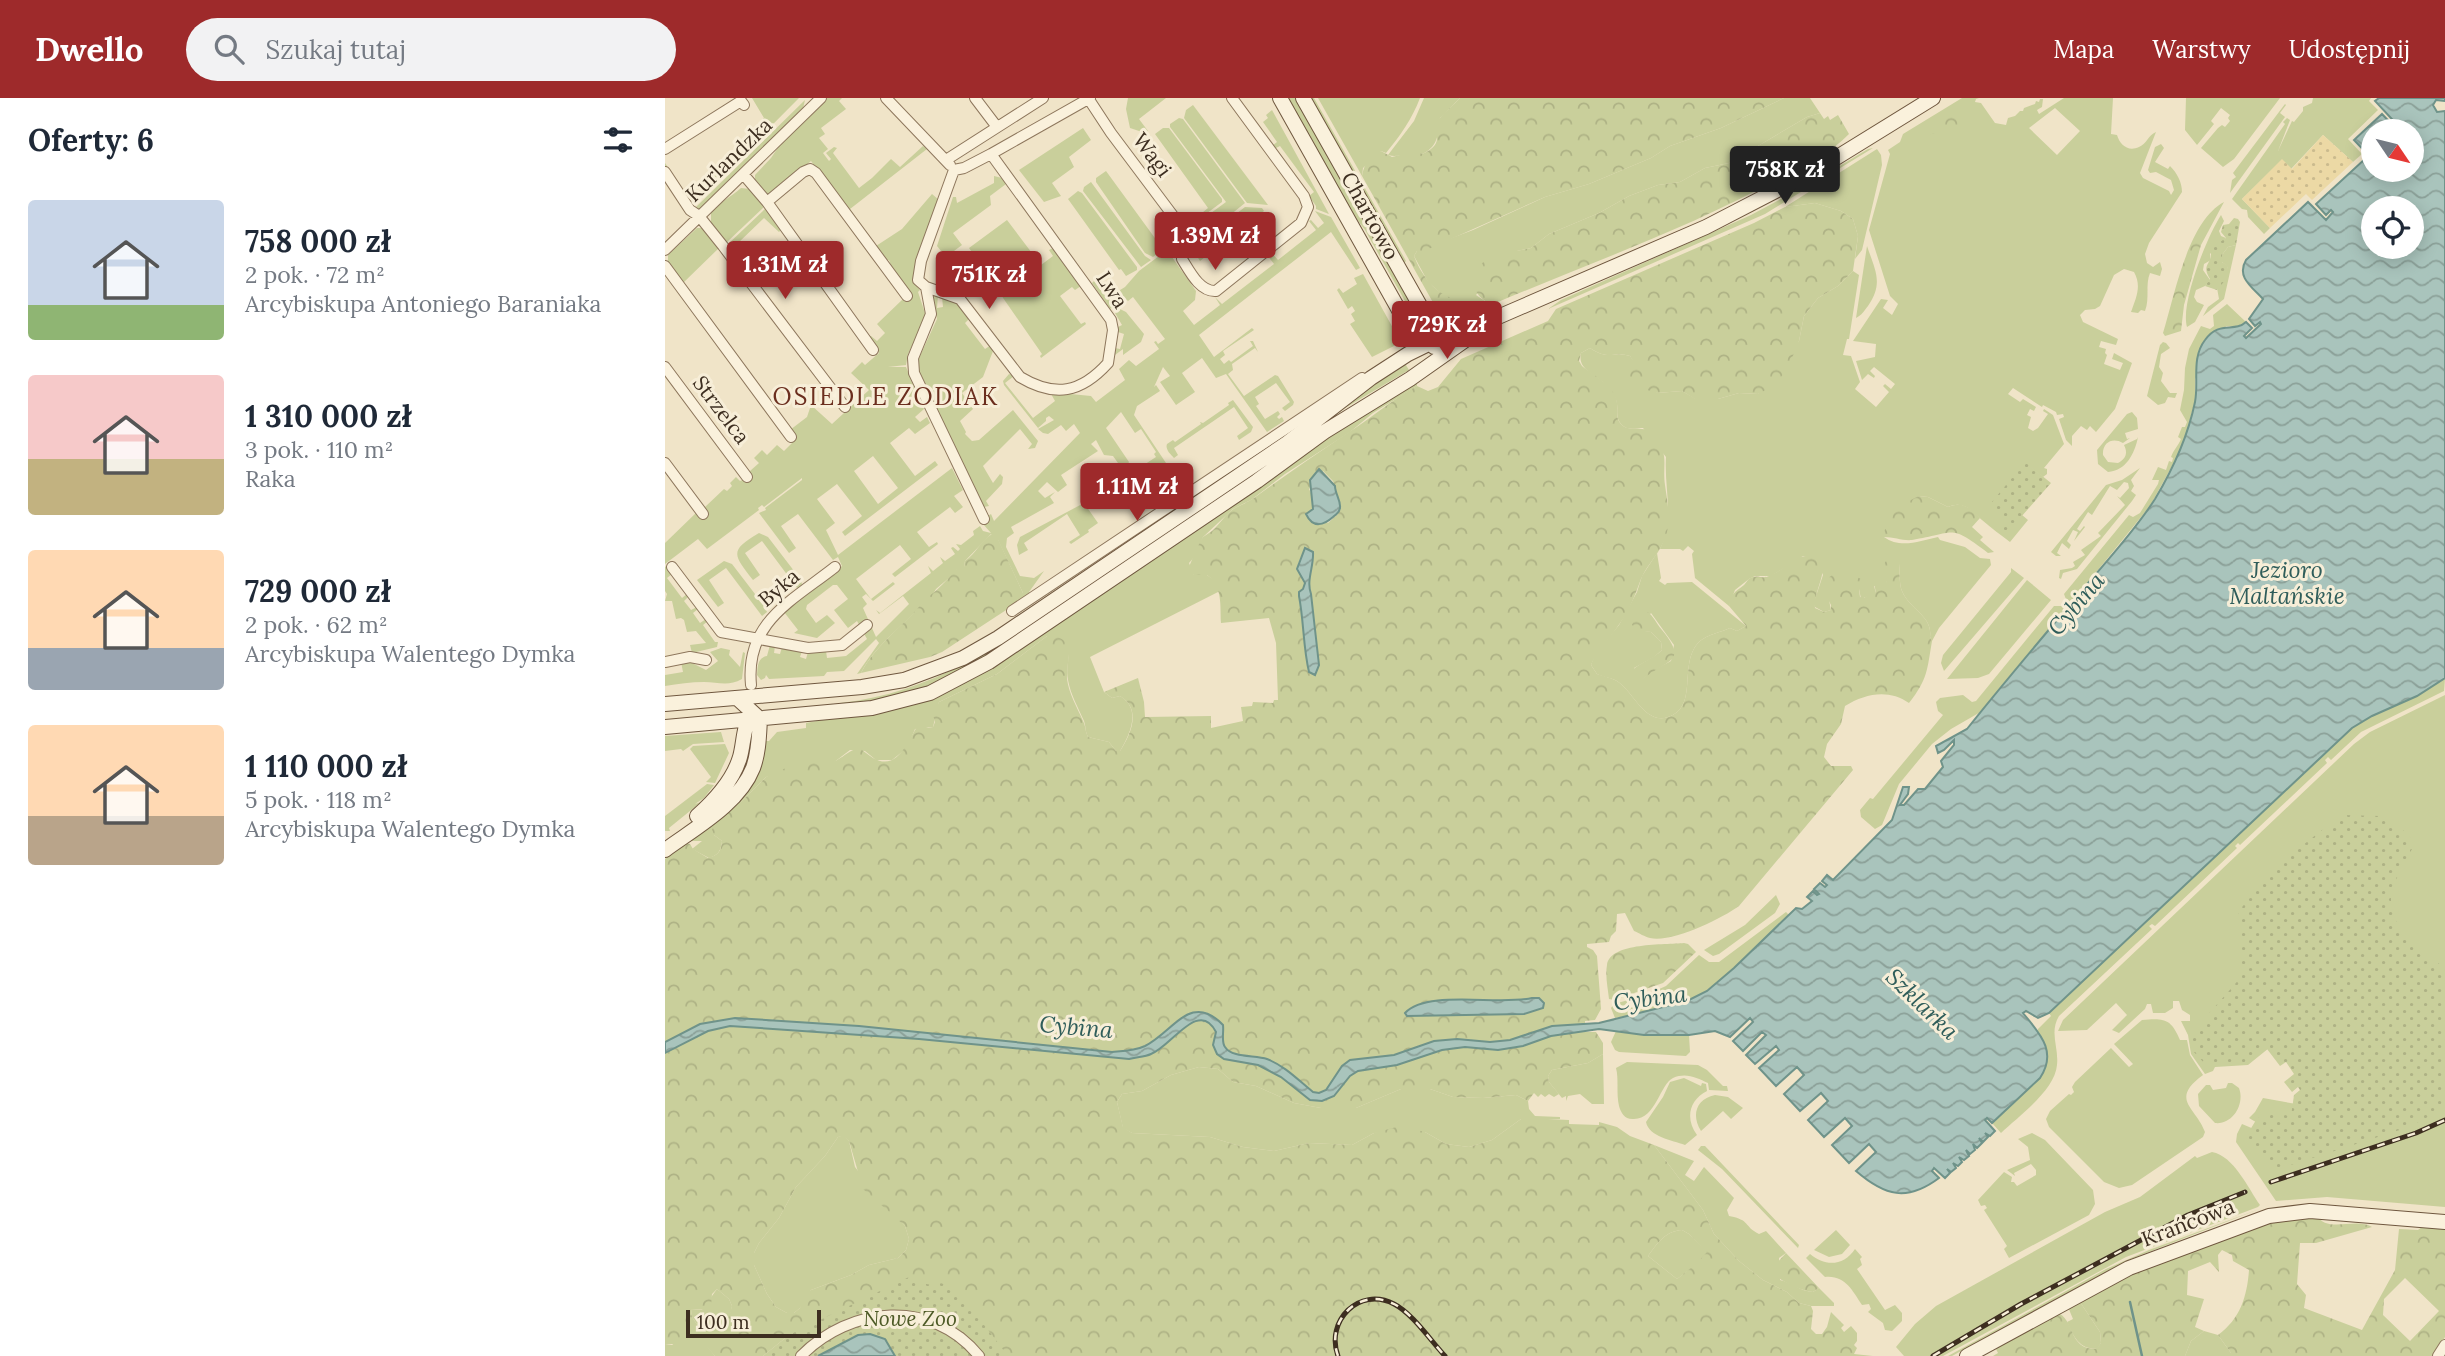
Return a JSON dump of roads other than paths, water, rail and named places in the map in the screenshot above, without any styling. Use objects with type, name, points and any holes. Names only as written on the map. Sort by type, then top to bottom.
[{"type":"street","name":"Kurlandzka","points":[[665,250],[821,98]]},
{"type":"street","points":[[885,98],[954,170]]},
{"type":"street","points":[[975,98],[997,127]]},
{"type":"street","points":[[946,160],[1043,98]]},
{"type":"street","points":[[954,170],[964,168],[991,154],[1089,98]]},
{"type":"street","name":"Wagi","points":[[1089,98],[1111,133],[1186,233],[1182,259],[1203,288],[1216,291],[1301,223],[1308,207],[1304,196],[1231,98]]},
{"type":"street","name":"Chartowo","points":[[1280,98],[1409,328],[1450,351]]},
{"type":"street","name":"Chartowo","points":[[1303,98],[1427,318],[1432,343]]},
{"type":"street","points":[[665,704],[871,686],[926,674],[971,654],[1297,436],[1408,354],[1466,326],[1498,317],[1706,227],[1818,169],[1933,98]]},
{"type":"street","points":[[665,149],[741,101],[744,105]]},
{"type":"street","name":"Lwa","points":[[925,286],[960,299],[1020,377],[1032,384],[1070,390],[1077,388],[1108,363],[1113,330],[1111,320],[991,154]]},
{"type":"street","points":[[767,202],[803,172],[810,169],[816,173],[907,296]]},
{"type":"street","points":[[954,170],[921,261],[918,280],[925,286],[931,314],[913,358],[914,373],[984,519]]},
{"type":"street","points":[[665,172],[690,210],[699,216],[845,407]]},
{"type":"street","points":[[743,174],[767,202],[873,350]]},
{"type":"street","points":[[665,267],[792,437]]},
{"type":"street","points":[[665,727],[872,708],[905,701],[948,685],[1009,649],[1258,481],[1324,432],[1423,370],[1498,317]]},
{"type":"street","points":[[1427,318],[1441,327],[1466,326]]},
{"type":"street","points":[[1408,354],[1409,328]]},
{"type":"street","points":[[1423,370],[1432,343]]},
{"type":"street","name":"Strzelca","points":[[665,367],[747,477]]},
{"type":"street","points":[[1012,611],[1317,406],[1373,371],[1387,367]]},
{"type":"street","points":[[665,463],[703,514]]},
{"type":"street","points":[[672,567],[721,632],[808,649],[842,645],[867,625]]},
{"type":"street","name":"Byka","points":[[751,685],[751,659],[756,639],[775,615],[835,567]]},
{"type":"street","points":[[1030,616],[1031,600]]},
{"type":"street","points":[[665,662],[690,657],[706,660]]},
{"type":"street","points":[[737,698],[751,685],[770,695]]},
{"type":"street","points":[[665,840],[699,815],[723,789],[739,759],[754,717],[770,695]]},
{"type":"street","points":[[665,850],[721,808],[743,787],[756,761],[754,717],[737,698]]},
{"type":"street","name":"Krańcowa","points":[[1967,1356],[2129,1268],[2262,1218],[2310,1211],[2445,1222]]},
{"type":"street","points":[[801,1356],[843,1326],[877,1315],[911,1317],[930,1322],[956,1334],[979,1356]]},
{"type":"street","points":[[2438,1356],[2445,1345]]},
{"type":"water","name":"Jezioro Maltańskie","points":[[2379,98],[2445,98],[2445,101],[2436,100],[2433,105],[2437,112],[2445,111],[2445,678],[2417,696],[2352,728],[2049,1013],[2038,1018],[2026,1011],[2023,1013],[2044,1043],[2047,1051],[2045,1068],[2040,1078],[1992,1123],[1987,1118],[1985,1120],[1995,1131],[1990,1136],[1985,1133],[1988,1137],[1983,1142],[1979,1138],[1982,1143],[1977,1148],[1973,1144],[1975,1150],[1970,1154],[1966,1150],[1969,1156],[1964,1160],[1959,1157],[1962,1162],[1958,1166],[1953,1163],[1956,1168],[1951,1172],[1947,1169],[1950,1173],[1945,1178],[1934,1168],[1932,1171],[1939,1178],[1927,1186],[1917,1191],[1896,1193],[1877,1186],[1856,1171],[1876,1152],[1869,1144],[1849,1163],[1832,1145],[1852,1126],[1845,1118],[1824,1137],[1808,1120],[1828,1101],[1821,1093],[1800,1111],[1784,1094],[1804,1075],[1797,1067],[1776,1086],[1759,1068],[1779,1050],[1776,1046],[1755,1064],[1746,1055],[1766,1035],[1762,1032],[1743,1051],[1733,1041],[1753,1022],[1750,1018],[1730,1037],[1715,1031],[1689,1035],[1644,1035],[1599,1029],[1551,1036],[1523,1046],[1498,1050],[1465,1047],[1442,1050],[1397,1065],[1358,1071],[1350,1076],[1334,1096],[1322,1101],[1310,1100],[1281,1077],[1258,1065],[1224,1059],[1217,1054],[1213,1045],[1216,1032],[1209,1023],[1201,1020],[1193,1022],[1159,1050],[1129,1059],[919,1039],[730,1026],[708,1031],[665,1053],[665,1042],[700,1024],[735,1018],[859,1026],[1112,1052],[1145,1046],[1182,1017],[1201,1012],[1212,1016],[1223,1025],[1223,1042],[1228,1051],[1274,1062],[1313,1092],[1319,1093],[1326,1090],[1342,1066],[1350,1060],[1394,1055],[1434,1041],[1510,1040],[1552,1026],[1599,1023],[1687,1001],[1707,991],[1796,908],[1802,909],[1812,901],[1807,897],[1813,891],[1819,894],[1814,889],[1820,883],[1825,887],[1827,885],[1822,881],[1827,875],[1833,880],[1892,820],[1903,787],[1909,787],[1908,794],[1900,805],[1904,805],[1918,789],[1925,789],[1943,767],[1941,761],[1954,745],[1954,740],[1938,753],[1936,746],[1967,729],[2140,521],[2162,488],[2184,440],[2195,402],[2198,354],[2205,340],[2216,330],[2237,327],[2246,322],[2252,328],[2244,336],[2246,338],[2261,324],[2260,322],[2255,326],[2249,319],[2263,299],[2244,277],[2243,266],[2246,260],[2308,202],[2326,220],[2333,212],[2331,210],[2326,215],[2316,204],[2361,163],[2361,182],[2424,182],[2424,119],[2392,119],[2375,101]]},
{"type":"water","points":[[2361,134],[2361,147],[2354,140]]},
{"type":"water","points":[[1319,469],[1335,486],[1340,510],[1326,522],[1315,524],[1306,514],[1313,509],[1310,480]]},
{"type":"water","points":[[1305,548],[1313,552],[1309,584],[1319,665],[1315,675],[1309,672],[1307,663],[1299,596],[1305,583],[1297,569]]},
{"type":"water","points":[[1539,998],[1544,1003],[1543,1008],[1524,1014],[1407,1016],[1405,1013],[1415,1006],[1446,1000]]},
{"type":"water","points":[[870,1334],[885,1339],[895,1356],[818,1356],[858,1335]]},
{"type":"waterway","name":"Szklarka","points":[[2130,1302],[2142,1356]]},
{"type":"railway","points":[[2271,1182],[2416,1133],[2445,1120]]},
{"type":"railway","points":[[1933,1356],[2021,1304],[2188,1215],[2245,1192]]},
{"type":"railway","points":[[1338,1356],[1335,1343],[1341,1319],[1357,1303],[1369,1300],[1381,1300],[1401,1308],[1445,1356]]},
{"type":"district","name":"OSIEDLE ZODIAK","points":[[886,397]]},
{"type":"water label","name":"Cybina","points":[[2076,604]]},
{"type":"water label","name":"Cybina","points":[[1650,998]]},
{"type":"water label","name":"Cybina","points":[[1076,1027]]},
{"type":"park label","name":"Nowe Zoo","points":[[910,1319]]}]
